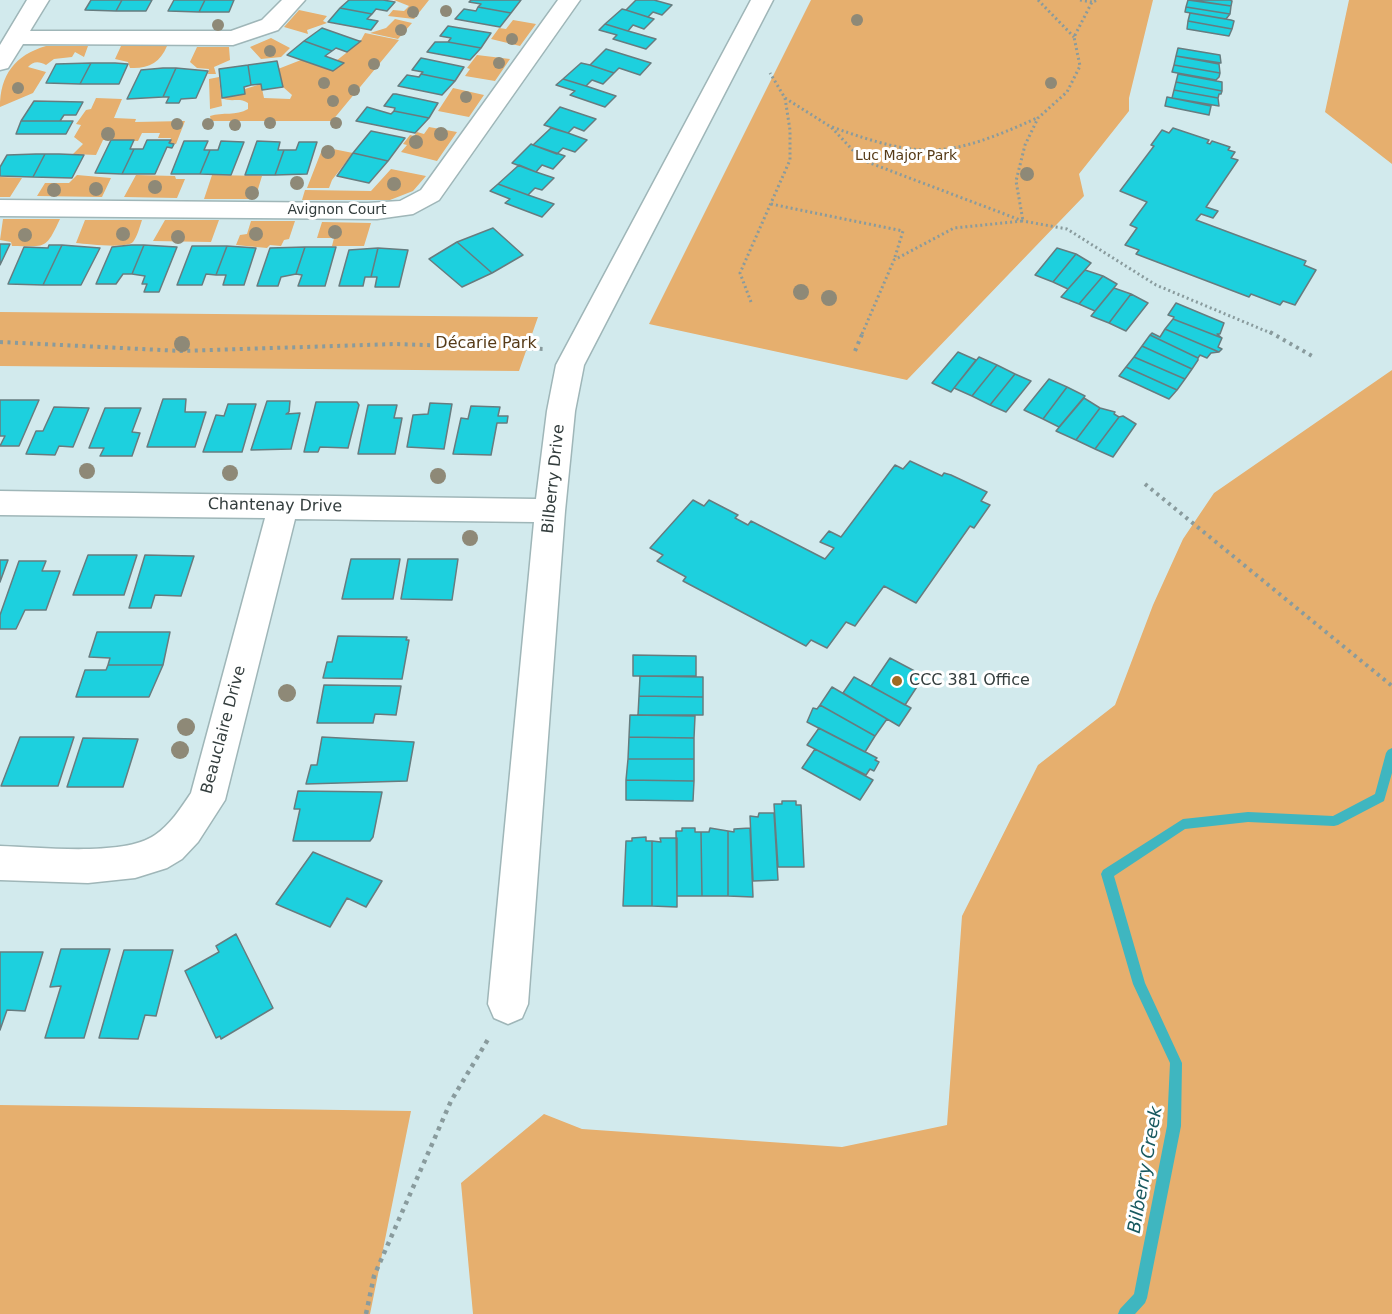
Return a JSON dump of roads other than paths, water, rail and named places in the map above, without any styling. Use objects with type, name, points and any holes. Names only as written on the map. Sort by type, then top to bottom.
[{"type":"street","points":[[0,63],[38,0]]},
{"type":"street","points":[[16,37],[232,38],[253,33],[270,25],[294,0]]},
{"type":"street","name":"Avignon Court","points":[[0,208],[357,211],[401,210],[417,205],[430,195],[569,0]]},
{"type":"street","name":"Bilberry Drive","points":[[508,1004],[549,511],[561,411],[570,365],[762,0]]},
{"type":"street","name":"Chantenay Drive","points":[[0,503],[549,511]]},
{"type":"street","name":"Beauclaire Drive","points":[[0,863],[94,865],[145,860],[167,848],[183,833],[207,800],[284,506]]},
{"type":"waterway","name":"Bilberry Creek","points":[[1125,1314],[1140,1298],[1174,1126],[1176,1063],[1139,984],[1107,874],[1183,824],[1248,817],[1334,821],[1380,797],[1392,753]]},
{"type":"place","name":"CCC 381 Office","points":[[897,681]]},
{"type":"park label","name":"Luc Major Park","points":[[906,156]]},
{"type":"park label","name":"Décarie Park","points":[[486,344]]}]
